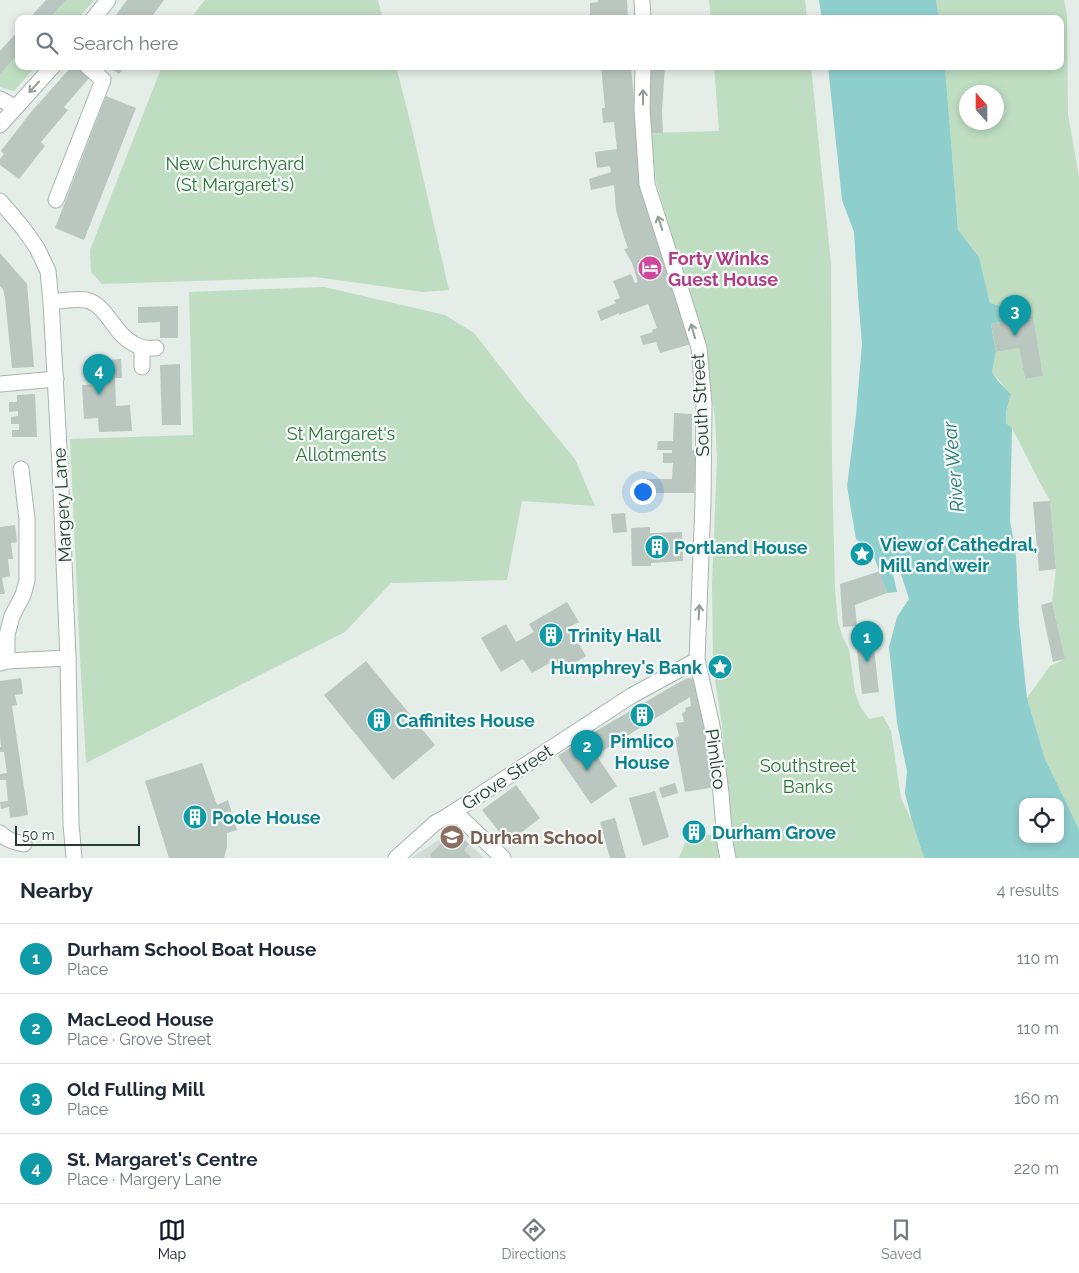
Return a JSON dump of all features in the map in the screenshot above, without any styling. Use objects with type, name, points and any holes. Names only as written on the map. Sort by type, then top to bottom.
[{"type":"street","points":[[96,15],[108,0]]},
{"type":"street","points":[[642,0],[643,15]]},
{"type":"street","points":[[0,125],[49,70]]},
{"type":"street","points":[[56,200],[103,80],[92,70]]},
{"type":"street","name":"South Street","points":[[643,70],[642,108],[647,184],[698,348],[704,404],[703,510],[697,660]]},
{"type":"street","points":[[0,99],[16,107]]},
{"type":"street","name":"Margery Lane","points":[[0,201],[37,248],[48,271],[56,379],[68,658],[74,858]]},
{"type":"street","points":[[51,302],[76,299],[94,303],[103,310],[119,332],[130,342],[149,348],[142,367]]},
{"type":"street","points":[[0,384],[56,379]]},
{"type":"street","points":[[22,469],[27,519],[27,581],[23,595],[12,616],[7,635],[4,662],[68,658]]},
{"type":"street","name":"Grove Street","points":[[396,858],[435,823],[631,696],[697,660]]},
{"type":"street","name":"Pimlico","points":[[697,660],[712,726],[728,858]]},
{"type":"street","points":[[446,817],[460,817],[503,858]]},
{"type":"street","points":[[0,833],[13,842],[24,844]]},
{"type":"shaded area","name":"Durham School","points":[[454,830],[484,858],[411,858]]},
{"type":"green space","points":[[66,0],[94,0],[81,15],[53,15]]},
{"type":"green space","points":[[205,0],[378,0],[382,15],[193,15]]},
{"type":"green space","points":[[709,0],[805,0],[807,15],[711,15]]},
{"type":"green space","points":[[936,0],[1064,0],[1067,15],[1068,114],[1079,177],[1079,829],[1045,759],[1027,698],[1050,666],[1065,659],[1052,602],[1056,569],[1050,501],[1012,428],[1006,423],[1006,412],[1011,394],[992,372],[996,352],[1019,348],[1025,379],[1043,376],[1033,317],[1011,320],[1007,308],[990,303],[979,257],[958,230],[945,70],[1064,70],[1064,15],[938,15]]},
{"type":"green space","points":[[15,57],[15,70],[32,70],[14,91],[0,87],[0,74]]},
{"type":"green space","name":"New Churchyard (St Margaret's)","points":[[160,70],[397,70],[449,290],[423,292],[316,277],[102,284],[91,272],[90,250]]},
{"type":"green space","name":"Southstreet Banks","points":[[714,70],[811,70],[831,264],[832,463],[835,589],[838,622],[849,649],[855,692],[860,706],[869,719],[883,716],[891,731],[901,798],[912,821],[924,858],[732,858],[722,726],[713,666],[712,583],[717,459],[715,418],[703,338],[656,182],[650,133],[719,131]]},
{"type":"green space","name":"St Margaret's Allotments","points":[[324,287],[445,315],[474,333],[575,459],[595,506],[522,501],[507,580],[391,583],[345,632],[86,763],[70,439],[193,435],[189,292]]},
{"type":"green space","points":[[706,835],[715,835],[720,858],[679,858],[686,841]]},
{"type":"water","points":[[819,0],[936,0],[938,15],[821,15]]},
{"type":"water","name":"River Wear","points":[[828,70],[945,70],[958,230],[979,257],[990,303],[1007,308],[1011,320],[991,324],[996,352],[992,372],[1011,394],[1006,412],[1006,423],[1012,428],[1010,520],[1016,556],[1019,623],[1027,698],[1045,759],[1064,798],[1019,798],[1019,843],[1064,843],[1064,798],[1079,829],[1079,858],[924,858],[905,793],[907,771],[897,723],[889,647],[897,617],[909,599],[900,571],[893,574],[897,592],[887,593],[875,559],[868,549],[856,539],[847,486],[862,344],[854,232],[842,200]]},
{"type":"building","points":[[46,0],[66,0],[53,15],[33,15]]},
{"type":"building","points":[[127,0],[164,0],[153,15],[116,15]]},
{"type":"building","points":[[598,0],[627,0],[628,15],[590,15],[590,3],[598,2]]},
{"type":"building","points":[[15,34],[15,57],[0,74],[0,51]]},
{"type":"building","points":[[68,70],[82,70],[90,77],[64,107],[68,110],[41,142],[45,146],[19,179],[0,165],[0,159],[4,154],[1,151],[31,112]]},
{"type":"building","points":[[114,70],[122,70],[119,74]]},
{"type":"building","points":[[601,70],[631,70],[637,130],[691,344],[660,353],[656,342],[643,345],[640,336],[653,332],[652,330],[657,328],[648,304],[601,321],[597,311],[616,303],[614,300],[620,298],[613,281],[631,274],[635,283],[638,282],[632,263],[624,249],[628,248],[616,210],[614,185],[591,190],[589,179],[611,172],[610,166],[597,168],[595,152],[617,149],[614,122],[603,123],[602,108],[605,108]]},
{"type":"building","points":[[651,70],[665,70],[662,111],[663,133],[650,133]]},
{"type":"building","points":[[106,96],[136,108],[84,240],[55,228]]},
{"type":"building","points":[[0,253],[27,284],[34,367],[12,368],[5,298],[3,289],[0,286]]},
{"type":"building","points":[[178,306],[178,338],[160,338],[160,322],[138,323],[138,307]]},
{"type":"building","points":[[1033,316],[1043,376],[1025,379],[1019,348],[996,352],[991,324]]},
{"type":"building","points":[[121,359],[122,378],[115,378],[116,406],[130,405],[132,431],[99,432],[98,418],[84,419],[82,385],[99,384],[99,378],[90,378],[89,361]]},
{"type":"building","points":[[180,364],[181,425],[162,425],[160,365]]},
{"type":"building","points":[[35,394],[37,437],[12,437],[12,430],[19,430],[19,424],[11,424],[11,417],[18,416],[18,411],[9,412],[9,402],[17,402],[17,395]]},
{"type":"building","points":[[674,413],[692,414],[692,450],[697,450],[694,493],[646,493],[647,479],[672,479],[673,463],[663,463],[663,453],[672,453],[672,450],[657,450],[658,441],[673,441]]},
{"type":"building","points":[[1050,501],[1056,569],[1039,571],[1033,502]]},
{"type":"building","points":[[625,513],[627,532],[613,533],[611,514]]},
{"type":"building","points":[[15,525],[17,542],[11,543],[13,559],[8,559],[10,576],[2,578],[5,594],[0,594],[0,527]]},
{"type":"building","name":"Portland House","points":[[650,527],[650,533],[682,532],[683,561],[651,563],[651,566],[632,566],[631,528]]},
{"type":"building","points":[[880,571],[887,593],[855,605],[857,626],[843,627],[840,584]]},
{"type":"building","name":"Trinity Hall","points":[[567,602],[579,622],[569,627],[586,656],[562,671],[555,660],[532,673],[523,659],[501,672],[481,638],[506,624],[516,642],[534,632],[529,624]]},
{"type":"building","points":[[1052,602],[1065,659],[1053,662],[1041,605]]},
{"type":"building","points":[[872,631],[879,692],[862,694],[855,633]]},
{"type":"building","name":"Caffinites House","points":[[366,661],[435,745],[393,780],[324,695]]},
{"type":"building","points":[[21,678],[23,694],[15,695],[17,705],[12,706],[28,815],[10,818],[9,807],[1,809],[0,802],[8,801],[6,780],[0,780],[0,774],[7,773],[4,752],[0,752],[0,681]]},
{"type":"building","points":[[688,678],[694,679],[698,693],[715,787],[685,792],[675,738],[679,736],[676,723],[684,722],[682,713],[686,711],[685,708],[691,706],[690,697],[596,755],[617,786],[591,804],[558,756],[584,738]]},
{"type":"building","name":"Poole House","points":[[202,763],[217,805],[228,800],[237,830],[227,833],[227,847],[224,858],[169,858],[145,781]]},
{"type":"building","points":[[675,783],[678,793],[662,798],[659,788]]},
{"type":"building","points":[[516,785],[540,818],[508,843],[482,810]]},
{"type":"building","points":[[655,791],[669,837],[643,846],[629,798]]},
{"type":"building","points":[[615,818],[626,858],[610,858],[600,822]]},
{"type":"building","name":"Durham Grove","points":[[703,823],[706,835],[686,841],[683,829]]},
{"type":"building","name":"Durham School","points":[[454,830],[469,844],[464,850],[472,858],[432,858],[430,855]]},
{"type":"place","name":"Forty Winks Guest House","points":[[650,268]]},
{"type":"place","name":"Old Fulling Mill","points":[[1015,336]]},
{"type":"place","name":"St. Margaret's Centre","points":[[99,395]]},
{"type":"place","name":"Portland House","points":[[657,547]]},
{"type":"place","name":"View of Cathedral, Mill and weir","points":[[862,554]]},
{"type":"place","name":"Trinity Hall","points":[[551,635]]},
{"type":"place","name":"Durham School Boat House","points":[[867,662]]},
{"type":"place","name":"Humphrey's Bank","points":[[720,667]]},
{"type":"place","name":"Pimlico House","points":[[642,715]]},
{"type":"place","name":"Caffinites House","points":[[379,720]]},
{"type":"place","name":"MacLeod House","points":[[587,771]]},
{"type":"place","name":"Poole House","points":[[195,817]]},
{"type":"place","name":"Durham Grove","points":[[694,832]]},
{"type":"place","name":"Durham School","points":[[452,837]]}]
